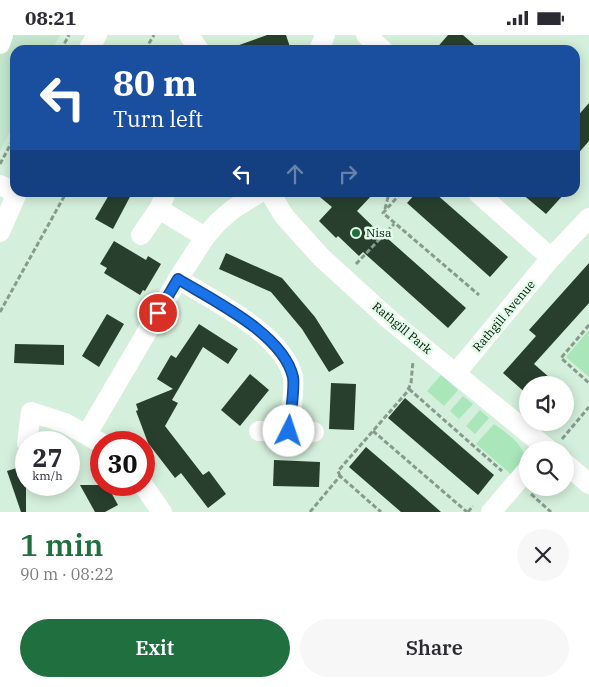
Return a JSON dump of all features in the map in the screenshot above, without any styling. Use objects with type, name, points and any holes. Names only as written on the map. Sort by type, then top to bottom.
[{"type":"street","points":[[0,44],[3,35]]},
{"type":"street","points":[[366,35],[377,45]]},
{"type":"street","points":[[0,232],[15,197]]},
{"type":"street","points":[[98,431],[178,279],[205,237],[233,209],[252,197]]},
{"type":"street","name":"Rathgill Park","points":[[272,197],[284,217],[321,257],[344,278],[414,339],[541,441]]},
{"type":"street","points":[[482,197],[551,258]]},
{"type":"street","points":[[141,235],[162,202],[205,237]]},
{"type":"street","name":"Rathgill Avenue","points":[[456,373],[551,258],[589,218]]},
{"type":"street","points":[[178,279],[253,325],[275,346],[293,378],[289,431]]},
{"type":"street","points":[[28,431],[31,413],[54,419],[78,431]]},
{"type":"street","points":[[259,431],[314,432]]},
{"type":"street","points":[[574,471],[589,484]]},
{"type":"street","points":[[483,509],[519,479]]},
{"type":"street","points":[[151,496],[162,512]]},
{"type":"path","points":[[0,163],[10,145]]},
{"type":"path","points":[[0,313],[64,197]]},
{"type":"path","points":[[388,197],[385,210],[382,213],[479,295]]},
{"type":"path","points":[[385,210],[396,197]]},
{"type":"path","points":[[344,278],[394,223]]},
{"type":"path","points":[[589,325],[561,358],[589,383]]},
{"type":"path","points":[[381,512],[340,477],[338,471],[408,389],[411,383],[414,339]]},
{"type":"path","points":[[408,389],[503,472],[497,478]]},
{"type":"path","points":[[555,441],[589,407]]},
{"type":"path","points":[[373,431],[467,512],[483,509]]},
{"type":"path","points":[[310,512],[340,477]]},
{"type":"path","points":[[538,496],[551,512]]},
{"type":"shaded area","points":[[0,35],[60,35],[55,45],[10,45],[10,132],[0,151]]},
{"type":"green space","points":[[589,330],[589,377],[566,357]]},
{"type":"green space","points":[[441,375],[458,390],[444,406],[427,391]]},
{"type":"green space","points":[[463,396],[473,404],[459,419],[450,411]]},
{"type":"green space","points":[[480,410],[489,418],[475,434],[466,426]]},
{"type":"green space","points":[[494,424],[519,445],[519,468],[512,475],[476,444]]},
{"type":"building","points":[[267,35],[286,35],[289,45],[239,45]]},
{"type":"building","points":[[448,35],[463,35],[474,45],[439,45]]},
{"type":"building","points":[[589,103],[589,141],[580,151],[580,113]]},
{"type":"building","points":[[108,197],[130,197],[113,229],[95,219]]},
{"type":"building","points":[[320,197],[370,197],[357,211],[386,239],[466,308],[448,328],[363,252],[359,256],[338,236],[336,238],[319,221],[332,207]]},
{"type":"building","points":[[412,197],[440,197],[508,257],[490,277],[407,203]]},
{"type":"building","points":[[526,197],[561,197],[546,214]]},
{"type":"building","points":[[114,241],[146,260],[148,256],[161,264],[145,291],[143,290],[140,295],[104,273],[107,268],[100,264]]},
{"type":"building","points":[[226,253],[282,278],[315,317],[344,363],[329,372],[302,329],[271,292],[219,269]]},
{"type":"building","points":[[589,263],[589,303],[534,364],[548,376],[519,376],[519,387],[503,373],[536,336],[529,330]]},
{"type":"building","points":[[107,314],[124,324],[99,367],[82,356]]},
{"type":"building","points":[[199,324],[238,349],[228,364],[203,347],[172,400],[178,403],[165,426],[203,475],[209,471],[226,494],[208,508],[181,473],[175,478],[155,452],[155,431],[144,431],[136,411],[138,410],[136,404],[173,389],[157,379],[171,355],[176,358]]},
{"type":"building","points":[[15,344],[64,345],[64,365],[14,363]]},
{"type":"building","points":[[250,374],[269,390],[240,426],[221,410]]},
{"type":"building","points":[[331,383],[356,384],[354,430],[329,429]]},
{"type":"building","points":[[405,398],[494,475],[478,495],[388,418]]},
{"type":"building","points":[[366,447],[441,512],[401,512],[349,467]]},
{"type":"building","points":[[274,460],[320,462],[319,487],[273,486]]},
{"type":"building","points":[[15,468],[15,494],[7,471]]},
{"type":"building","points":[[80,485],[90,485],[90,496],[113,496],[118,505],[105,512],[95,512]]},
{"type":"building","points":[[16,496],[26,496],[26,512],[21,512]]},
{"type":"place","name":"Nisa","points":[[356,233]]},
{"type":"route","points":[[158,313],[178,279],[253,325],[264,334],[275,346],[293,378],[289,431]]}]
